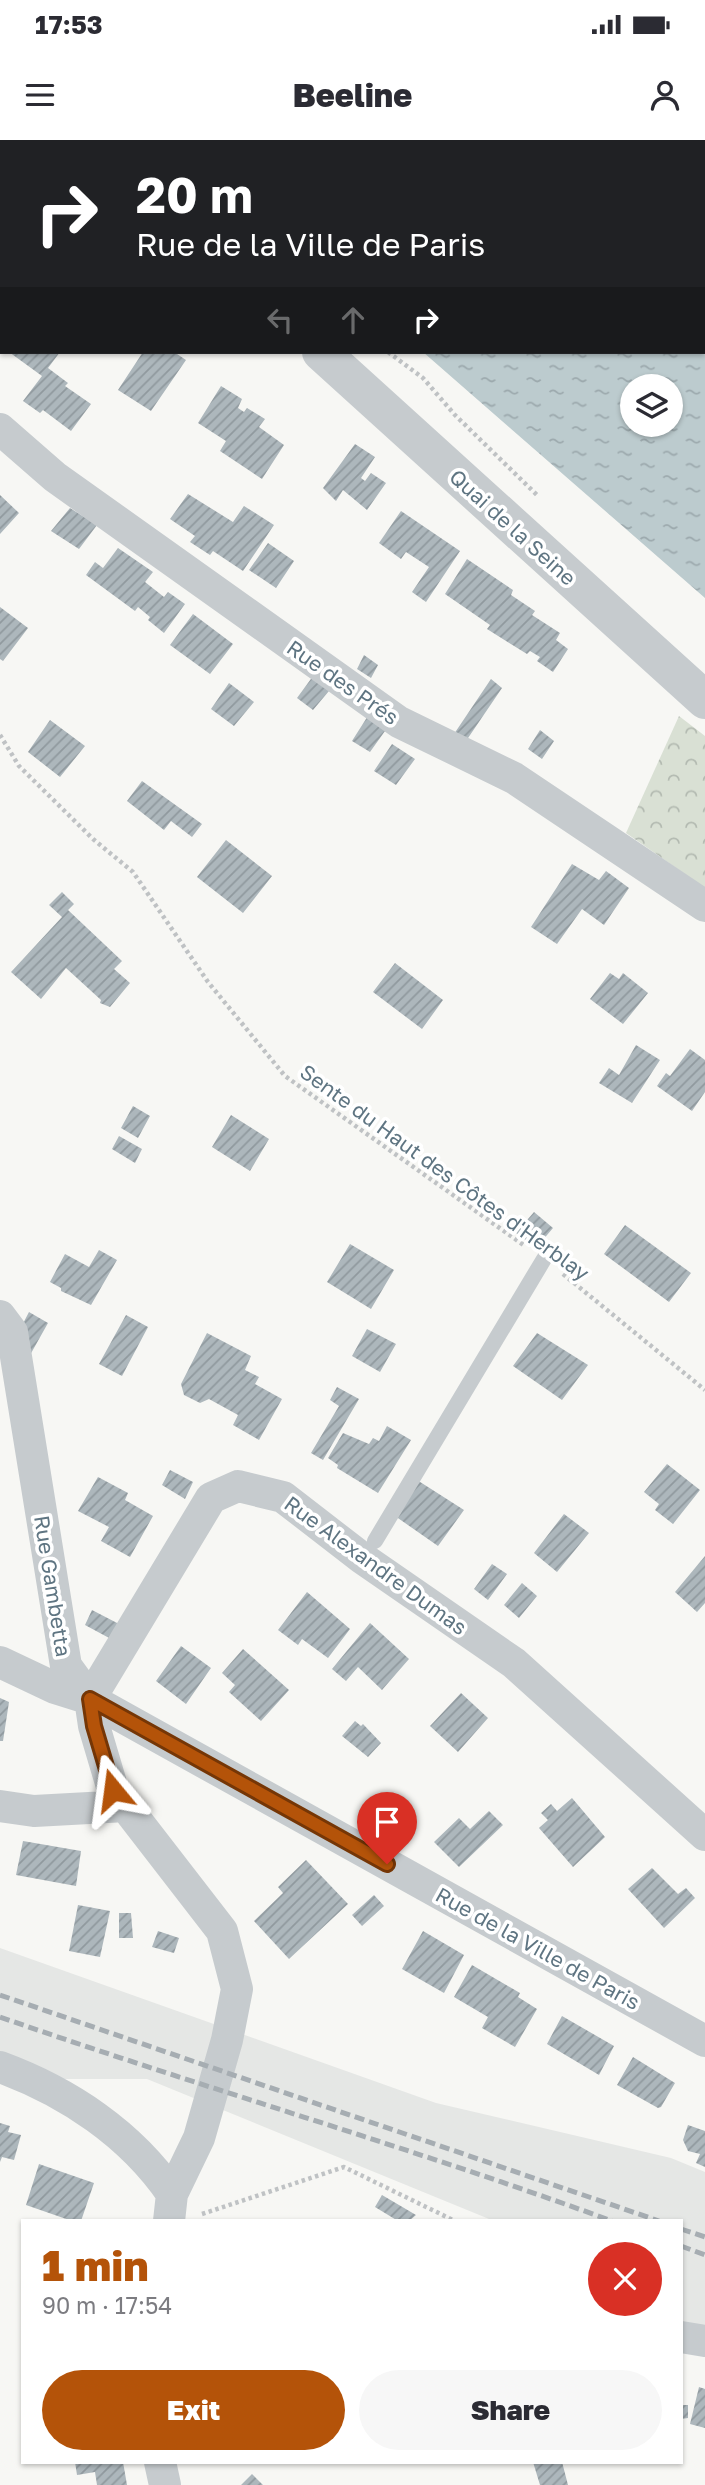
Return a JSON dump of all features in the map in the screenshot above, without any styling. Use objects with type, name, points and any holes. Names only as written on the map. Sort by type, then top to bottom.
[{"type":"street","name":"Quai de la Seine","points":[[323,354],[705,700]]},
{"type":"street","name":"Rue des Prés","points":[[0,429],[55,477],[399,722],[514,778],[705,906]]},
{"type":"street","name":"Rue Gambetta","points":[[0,1316],[12,1332],[66,1666],[90,1699],[94,1726],[113,1790],[222,1931],[237,1989],[227,2040],[178,2210]]},
{"type":"street","name":"Rue Alexandre Dumas","points":[[90,1699],[211,1498],[238,1486],[283,1497],[362,1558],[514,1663],[705,1835]]},
{"type":"street","name":"Rue de la Ville de Paris","points":[[0,1662],[55,1688],[90,1699],[705,2041]]},
{"type":"street","points":[[0,1806],[34,1811],[126,1806]]},
{"type":"street","points":[[0,2067],[41,2082],[87,2109],[158,2173],[178,2210]]},
{"type":"street","points":[[683,2336],[705,2341]]},
{"type":"street","points":[[160,2464],[165,2485]]},
{"type":"lane","points":[[375,1541],[544,1259]]},
{"type":"path","points":[[391,354],[423,378],[455,415],[541,498]]},
{"type":"path","name":"Sente du Haut des Côtes d'Herblay","points":[[0,735],[19,766],[93,839],[133,872],[208,982],[285,1076],[544,1259],[705,1390]]},
{"type":"path","points":[[178,2210],[344,2167],[451,2219]]},
{"type":"shaded area","points":[[0,1948],[436,2103],[671,2158],[705,2172],[705,2328],[683,2323],[683,2219],[489,2219],[147,2079],[59,2079],[0,2060]]},
{"type":"green space","points":[[679,716],[705,736],[705,888],[626,833]]},
{"type":"water","points":[[425,354],[705,354],[705,598]]},
{"type":"building","points":[[12,354],[58,354],[48,368],[68,383],[65,386],[91,404],[71,431],[43,410],[40,413],[23,401],[42,376]]},
{"type":"building","points":[[142,354],[177,354],[186,360],[151,411],[118,390]]},
{"type":"building","points":[[221,386],[242,399],[238,408],[244,412],[247,408],[265,419],[259,427],[284,445],[262,479],[220,451],[226,441],[198,423]]},
{"type":"building","points":[[355,444],[375,457],[361,478],[365,481],[371,473],[386,483],[367,510],[343,490],[336,501],[323,488]]},
{"type":"building","points":[[188,494],[233,522],[244,506],[274,525],[243,571],[213,551],[210,555],[190,542],[195,536],[170,519]]},
{"type":"building","points":[[0,495],[19,513],[0,534]]},
{"type":"building","points":[[70,508],[97,525],[79,549],[51,531]]},
{"type":"building","points":[[401,511],[460,551],[426,602],[412,592],[429,567],[406,552],[401,559],[379,543]]},
{"type":"building","points":[[268,543],[294,561],[276,588],[249,570]]},
{"type":"building","points":[[118,548],[153,572],[145,582],[164,597],[168,592],[185,604],[164,633],[148,620],[150,617],[138,607],[135,611],[86,575],[95,562],[103,568]]},
{"type":"building","points":[[467,559],[513,590],[511,595],[535,611],[532,615],[560,633],[556,640],[568,649],[553,672],[537,661],[540,657],[530,651],[527,654],[487,629],[490,625],[445,594]]},
{"type":"building","points":[[0,607],[28,628],[3,661],[0,659]]},
{"type":"building","points":[[193,614],[233,644],[210,674],[170,645]]},
{"type":"building","points":[[364,655],[378,665],[371,678],[357,669]]},
{"type":"building","points":[[316,672],[334,685],[313,710],[297,698]]},
{"type":"building","points":[[491,679],[502,688],[466,741],[454,734]]},
{"type":"building","points":[[229,683],[254,702],[234,726],[211,709]]},
{"type":"building","points":[[371,711],[390,724],[370,752],[352,741]]},
{"type":"building","points":[[50,720],[85,746],[60,777],[28,752]]},
{"type":"building","points":[[540,730],[554,741],[542,759],[528,749]]},
{"type":"building","points":[[392,744],[415,759],[396,785],[374,771]]},
{"type":"building","points":[[142,781],[202,824],[192,837],[171,821],[164,830],[127,801]]},
{"type":"building","points":[[226,840],[272,876],[243,913],[197,877]]},
{"type":"building","points":[[572,864],[599,880],[606,871],[629,888],[604,925],[582,909],[557,944],[531,927]]},
{"type":"building","points":[[62,892],[74,904],[68,910],[122,961],[114,969],[130,983],[110,1007],[100,1003],[101,1000],[66,968],[41,999],[11,972],[62,917],[49,905]]},
{"type":"building","points":[[395,963],[443,1000],[422,1029],[373,992]]},
{"type":"building","points":[[610,973],[619,979],[623,973],[648,993],[623,1024],[590,999]]},
{"type":"building","points":[[636,1045],[660,1060],[632,1103],[599,1083],[609,1068],[619,1075]]},
{"type":"building","points":[[690,1049],[705,1060],[705,1092],[692,1111],[657,1086],[666,1073],[670,1076]]},
{"type":"building","points":[[133,1106],[150,1116],[138,1138],[121,1128]]},
{"type":"building","points":[[231,1115],[269,1139],[250,1171],[212,1147]]},
{"type":"building","points":[[119,1136],[142,1149],[135,1163],[112,1149]]},
{"type":"building","points":[[534,1212],[553,1228],[536,1248],[516,1233]]},
{"type":"building","points":[[625,1225],[691,1273],[669,1302],[604,1254]]},
{"type":"building","points":[[350,1244],[394,1270],[371,1309],[327,1282]]},
{"type":"building","points":[[99,1250],[117,1260],[91,1305],[61,1291],[61,1288],[50,1282],[65,1254],[89,1267]]},
{"type":"building","points":[[29,1312],[48,1323],[25,1364],[16,1337]]},
{"type":"building","points":[[126,1315],[148,1327],[122,1376],[99,1364]]},
{"type":"building","points":[[367,1329],[396,1344],[380,1372],[352,1356]]},
{"type":"building","points":[[207,1333],[251,1356],[245,1370],[259,1377],[255,1384],[282,1399],[259,1440],[233,1425],[238,1415],[209,1399],[200,1403],[184,1395],[181,1384]]},
{"type":"building","points":[[537,1333],[588,1365],[562,1400],[513,1366]]},
{"type":"building","points":[[337,1387],[359,1399],[323,1460],[311,1453],[339,1406],[330,1400]]},
{"type":"building","points":[[387,1426],[411,1440],[378,1493],[337,1468],[338,1465],[328,1458],[343,1433],[369,1444],[373,1438],[379,1441]]},
{"type":"building","points":[[667,1464],[700,1490],[673,1524],[655,1510],[659,1504],[644,1492]]},
{"type":"building","points":[[170,1470],[193,1482],[185,1499],[162,1485]]},
{"type":"building","points":[[98,1477],[128,1493],[125,1500],[153,1516],[130,1557],[101,1541],[109,1527],[78,1511]]},
{"type":"building","points":[[417,1480],[464,1510],[438,1546],[395,1516]]},
{"type":"building","points":[[564,1514],[589,1533],[557,1572],[534,1553]]},
{"type":"building","points":[[705,1556],[705,1603],[697,1612],[675,1592]]},
{"type":"building","points":[[492,1564],[507,1574],[488,1600],[474,1589]]},
{"type":"building","points":[[522,1583],[537,1596],[519,1618],[504,1605]]},
{"type":"building","points":[[307,1592],[350,1629],[328,1658],[302,1639],[298,1645],[278,1630]]},
{"type":"building","points":[[92,1610],[119,1624],[111,1639],[85,1625]]},
{"type":"building","points":[[370,1623],[409,1659],[382,1690],[358,1667],[346,1681],[332,1669]]},
{"type":"building","points":[[181,1646],[211,1668],[186,1704],[156,1681]]},
{"type":"building","points":[[243,1649],[289,1690],[261,1721],[229,1692],[235,1685],[222,1673]]},
{"type":"building","points":[[461,1693],[488,1718],[458,1752],[430,1726]]},
{"type":"building","points":[[0,1698],[9,1702],[3,1741],[0,1741]]},
{"type":"building","points":[[355,1721],[361,1726],[363,1724],[381,1743],[368,1757],[342,1736]]},
{"type":"building","points":[[572,1798],[605,1837],[573,1867],[539,1828],[548,1820],[541,1813],[551,1804],[557,1811]]},
{"type":"building","points":[[489,1811],[503,1825],[459,1867],[434,1842],[459,1818],[470,1829]]},
{"type":"building","points":[[23,1841],[81,1851],[76,1886],[16,1875]]},
{"type":"building","points":[[306,1860],[348,1904],[289,1959],[254,1921],[283,1893],[278,1887]]},
{"type":"building","points":[[652,1868],[678,1894],[686,1888],[695,1898],[664,1928],[628,1889]]},
{"type":"building","points":[[374,1895],[384,1906],[362,1926],[352,1915]]},
{"type":"building","points":[[78,1905],[110,1911],[100,1957],[69,1951]]},
{"type":"building","points":[[119,1913],[131,1913],[133,1938],[119,1938]]},
{"type":"building","points":[[158,1931],[179,1938],[174,1953],[152,1947]]},
{"type":"building","points":[[423,1931],[464,1955],[444,1993],[402,1969]]},
{"type":"building","points":[[472,1965],[520,1993],[518,1997],[537,2009],[515,2047],[482,2028],[488,2017],[454,1997]]},
{"type":"building","points":[[562,2016],[614,2046],[599,2075],[547,2044]]},
{"type":"building","points":[[633,2057],[675,2083],[661,2107],[658,2108],[617,2085]]},
{"type":"building","points":[[0,2123],[10,2126],[8,2132],[21,2135],[14,2160],[2,2157],[0,2162]]},
{"type":"building","points":[[688,2125],[705,2131],[705,2167],[696,2163],[700,2154],[688,2151],[683,2140]]},
{"type":"building","points":[[39,2164],[94,2183],[82,2219],[66,2219],[26,2205]]},
{"type":"building","points":[[382,2195],[416,2215],[411,2219],[395,2219],[375,2207]]},
{"type":"building","points":[[699,2387],[705,2389],[705,2428],[690,2424]]},
{"type":"building","points":[[683,2405],[688,2405],[688,2418],[683,2419]]},
{"type":"building","points":[[75,2464],[123,2464],[127,2485],[97,2485],[95,2472],[77,2475]]},
{"type":"building","points":[[534,2464],[563,2464],[568,2485],[540,2485]]},
{"type":"building","points":[[252,2474],[263,2485],[241,2485]]},
{"type":"railway","points":[[0,1995],[653,2219]]},
{"type":"railway","points":[[0,2017],[460,2168],[606,2219]]},
{"type":"railway","points":[[683,2230],[705,2237]]},
{"type":"railway","points":[[683,2247],[705,2255]]},
{"type":"route","points":[[113,1790],[94,1726],[90,1699],[387,1864]]}]
